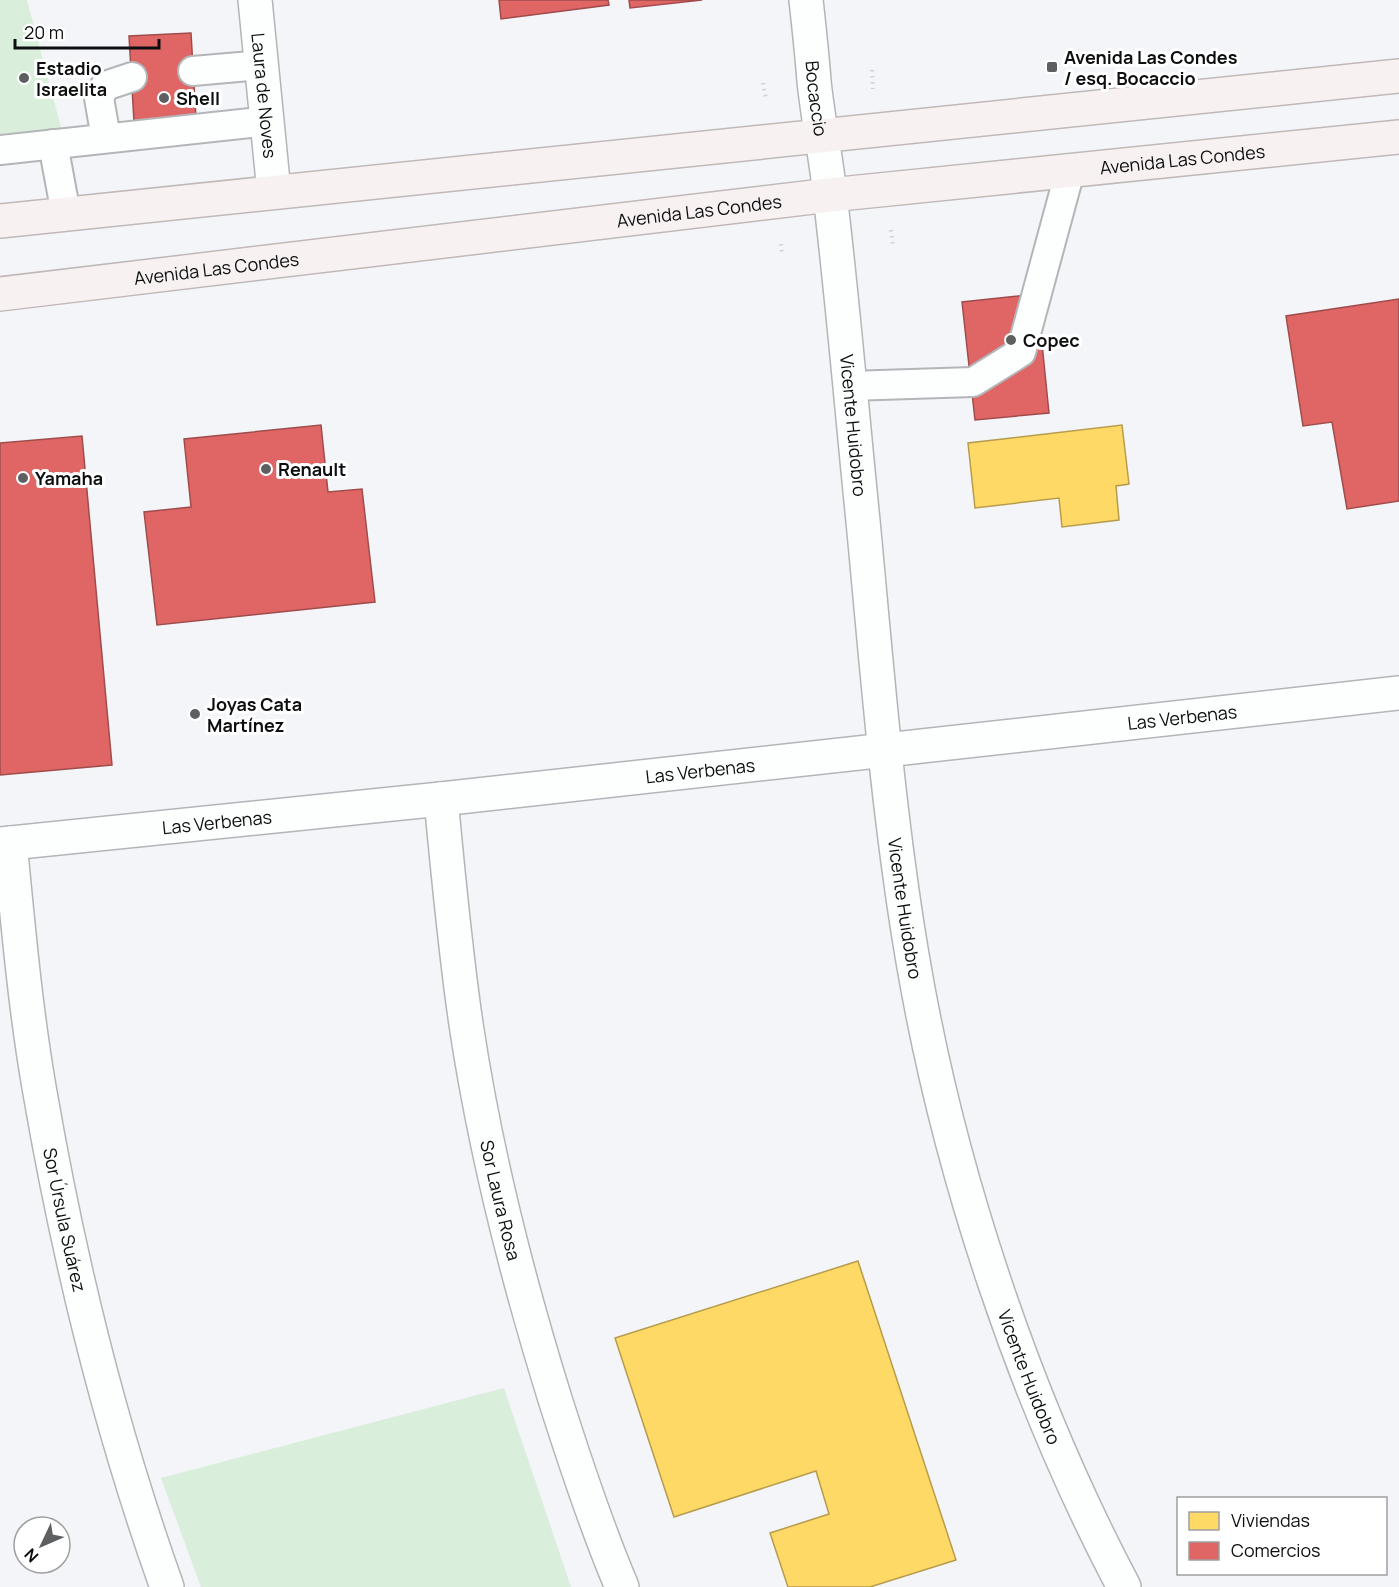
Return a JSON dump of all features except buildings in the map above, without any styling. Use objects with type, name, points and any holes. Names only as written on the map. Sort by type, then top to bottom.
[{"type":"main road","points":[[0,221],[1399,76]]},
{"type":"main road","name":"Avenida Las Condes","points":[[0,294],[831,195],[1399,137]]},
{"type":"street","name":"Laura de Noves","points":[[255,0],[274,192]]},
{"type":"street","name":"Bocaccio","points":[[806,0],[831,195]]},
{"type":"street","name":"Vicente Huidobro","points":[[831,195],[895,846],[913,963],[936,1073],[963,1182],[997,1288],[1072,1479],[1124,1587]]},
{"type":"street","name":"Las Verbenas","points":[[5,844],[441,799],[1399,693]]},
{"type":"street","name":"Sor Laura Rosa","points":[[441,799],[452,913],[467,1026],[487,1138],[510,1239],[543,1360],[577,1469],[622,1587]]},
{"type":"street","name":"Sor Úrsula Suárez","points":[[5,844],[39,1085],[61,1204],[88,1323],[120,1440],[167,1587]]},
{"type":"lane","points":[[193,71],[262,65]]},
{"type":"lane","points":[[106,138],[99,98],[105,86],[132,77]]},
{"type":"lane","points":[[0,150],[268,121]]},
{"type":"lane","points":[[53,144],[66,214]]},
{"type":"lane","points":[[849,386],[973,381],[1021,352],[1070,171]]},
{"type":"green space","name":"Estadio Israelita","points":[[0,0],[27,0],[69,157],[0,163]]},
{"type":"green space","points":[[504,1388],[571,1587],[201,1587],[161,1478]]},
{"type":"place","name":"Avenida Las Condes / esq. Bocaccio","points":[[1052,67]]},
{"type":"place","name":"Estadio Israelita","points":[[24,78]]},
{"type":"place","name":"Shell","points":[[164,98]]},
{"type":"place","name":"Copec","points":[[1011,340]]},
{"type":"place","name":"Renault","points":[[266,469]]},
{"type":"place","name":"Yamaha","points":[[23,478]]},
{"type":"place","name":"Joyas Cata Martínez","points":[[195,714]]}]
